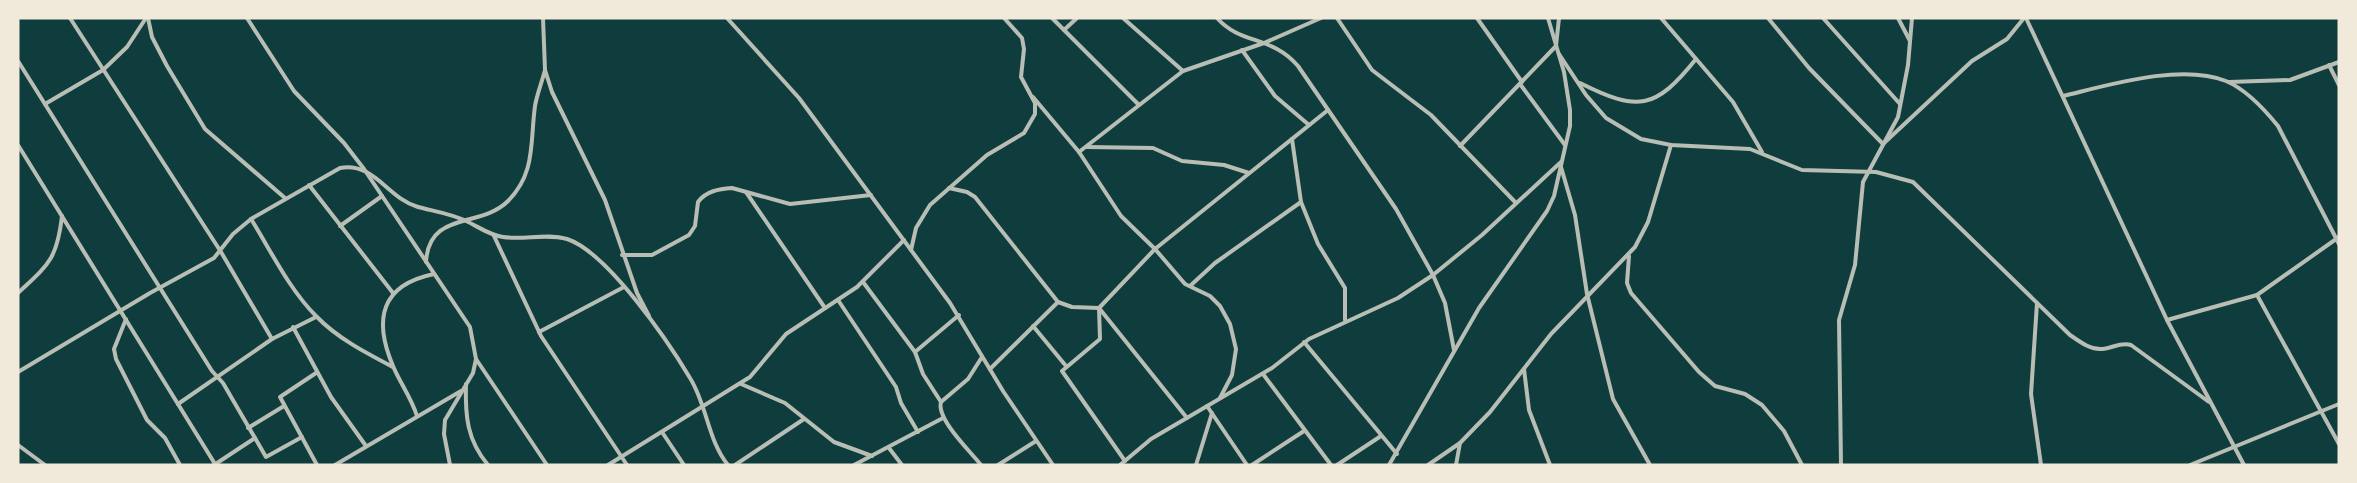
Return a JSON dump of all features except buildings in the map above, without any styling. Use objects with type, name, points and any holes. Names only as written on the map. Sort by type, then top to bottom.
[{"type":"street","points":[[70,18],[221,252],[272,339]]},
{"type":"street","points":[[45,104],[103,70],[127,47],[147,18]]},
{"type":"street","points":[[147,18],[152,37],[167,66],[206,129],[285,198]]},
{"type":"street","points":[[247,18],[294,91],[344,143],[364,169],[471,327],[476,359],[473,373],[445,420],[444,434],[450,465]]},
{"type":"street","points":[[426,262],[427,252],[435,236],[444,227],[486,215],[506,203],[527,174],[532,156],[536,104],[545,70],[543,18]]},
{"type":"street","points":[[727,18],[799,98],[959,315],[982,357],[1053,465]]},
{"type":"street","points":[[1004,18],[1022,38],[1024,49],[1021,77],[1033,97],[1079,152],[1114,209],[1155,249],[1181,280],[1216,301],[1225,314],[1234,334],[1235,364],[1220,399]]},
{"type":"street","points":[[1052,18],[1139,105]]},
{"type":"street","points":[[1064,30],[1077,18]]},
{"type":"street","points":[[1123,18],[1183,71]]},
{"type":"street","points":[[1217,18],[1231,31],[1287,53],[1328,110],[1396,209],[1433,275],[1447,309],[1454,351]]},
{"type":"street","points":[[1079,152],[1183,71],[1264,43],[1321,18]]},
{"type":"street","points":[[1337,18],[1372,70],[1418,104],[1516,204]]},
{"type":"street","points":[[1477,18],[1565,146]]},
{"type":"street","points":[[1389,465],[1479,309],[1547,211],[1554,196],[1570,110],[1569,91],[1548,18]]},
{"type":"street","points":[[1460,146],[1556,46],[1559,18]]},
{"type":"street","points":[[1661,18],[1733,102],[1762,153]]},
{"type":"street","points":[[1768,18],[1809,68],[1883,144]]},
{"type":"street","points":[[1823,18],[1900,104]]},
{"type":"street","points":[[1898,18],[1910,41]]},
{"type":"street","points":[[1841,465],[1839,320],[1855,265],[1863,182],[1898,117],[1912,18]]},
{"type":"street","points":[[1883,144],[1972,61],[2007,39],[2025,18],[2167,320],[2244,465]]},
{"type":"street","points":[[1242,50],[1275,96],[1309,125]]},
{"type":"street","points":[[1559,54],[1597,108],[1615,126],[1641,139],[1671,145],[1734,146],[1762,153],[1802,170],[1867,172],[1913,182],[2037,303],[2082,343],[2099,349],[2122,344],[2131,345],[2209,402]]},
{"type":"street","points":[[1578,82],[1609,98],[1636,103],[1665,94],[1696,58]]},
{"type":"street","points":[[18,61],[267,457],[302,438]]},
{"type":"street","points":[[2063,96],[2172,75],[2201,74],[2228,81],[2290,80],[2339,62]]},
{"type":"street","points":[[2329,65],[2339,85]]},
{"type":"street","points":[[545,70],[570,133],[605,200],[622,255],[637,293],[655,328]]},
{"type":"street","points":[[2228,81],[2268,114],[2278,126],[2338,238],[2339,244]]},
{"type":"street","points":[[911,250],[921,217],[949,188],[987,155],[1024,133],[1035,114],[1033,97]]},
{"type":"street","points":[[1125,461],[1063,374],[1066,366],[1100,339],[1099,308],[1155,249],[1328,110]]},
{"type":"street","points":[[1292,139],[1301,202],[1318,244],[1345,288],[1345,320]]},
{"type":"street","points":[[18,145],[214,465],[255,438]]},
{"type":"street","points":[[1428,465],[1460,443],[1490,412],[1587,294],[1629,255],[1648,222],[1671,145]]},
{"type":"street","points":[[1086,147],[1154,148],[1182,161],[1224,165],[1250,173]]},
{"type":"street","points":[[1120,465],[1151,439],[1263,374],[1304,342],[1345,320],[1398,298],[1433,275],[1561,164]]},
{"type":"street","points":[[1561,164],[1575,215],[1587,294],[1613,399],[1650,465]]},
{"type":"street","points":[[18,372],[221,252],[233,234],[251,219],[285,198],[340,168],[352,166],[364,169],[405,202],[465,220],[494,235],[567,239],[592,255],[624,287],[686,371],[704,405],[720,453],[728,465]]},
{"type":"street","points":[[309,185],[393,293]]},
{"type":"street","points":[[622,255],[652,255],[689,235],[695,226],[698,202],[707,194],[732,188],[790,204],[871,195]]},
{"type":"street","points":[[949,188],[967,192],[975,197],[1058,302],[1072,307],[1099,308],[1186,418]]},
{"type":"street","points":[[746,191],[825,308]]},
{"type":"street","points":[[340,226],[382,196]]},
{"type":"street","points":[[1190,286],[1215,263],[1301,202]]},
{"type":"street","points":[[18,293],[47,266],[56,252],[62,216]]},
{"type":"street","points":[[251,219],[302,300],[316,316],[357,348],[393,367]]},
{"type":"street","points":[[494,235],[539,332],[627,465]]},
{"type":"street","points":[[2167,320],[2258,295],[2338,238]]},
{"type":"street","points":[[608,465],[741,384],[757,370],[786,334],[863,282],[904,240]]},
{"type":"street","points":[[1629,255],[1627,283],[1631,292],[1699,372],[1715,386],[1745,394],[1762,405],[1784,431],[1802,465]]},
{"type":"street","points":[[417,416],[411,396],[393,367],[384,328],[383,308],[393,293],[422,277],[434,274]]},
{"type":"street","points":[[863,282],[915,352],[923,374],[941,402],[940,412],[943,418],[981,465]]},
{"type":"street","points":[[539,332],[624,287]]},
{"type":"street","points":[[2258,295],[2339,444]]},
{"type":"street","points":[[838,300],[896,387],[901,403],[918,432]]},
{"type":"street","points":[[990,369],[1058,302]]},
{"type":"street","points":[[2037,303],[2031,394],[2041,465]]},
{"type":"street","points":[[915,352],[959,315]]},
{"type":"street","points":[[178,404],[272,339],[316,316]]},
{"type":"street","points":[[126,319],[114,349],[116,359],[147,420],[165,438],[180,465]]},
{"type":"street","points":[[1033,326],[1066,366]]},
{"type":"street","points":[[293,327],[316,373],[366,446]]},
{"type":"street","points":[[1304,342],[1397,454]]},
{"type":"street","points":[[941,402],[968,379],[982,357]]},
{"type":"street","points":[[476,359],[545,463],[537,465]]},
{"type":"street","points":[[1524,369],[1529,410],[1550,465]]},
{"type":"street","points":[[316,373],[281,395],[284,405],[317,465]]},
{"type":"street","points":[[1263,374],[1330,465]]},
{"type":"street","points":[[466,384],[467,425],[471,440],[488,465]]},
{"type":"street","points":[[741,384],[774,396],[834,442],[872,456]]},
{"type":"street","points":[[335,465],[462,390]]},
{"type":"street","points":[[2190,465],[2233,445],[2339,404]]},
{"type":"street","points":[[248,428],[284,405]]},
{"type":"street","points":[[1207,406],[1250,465],[1304,431]]},
{"type":"street","points":[[1196,465],[1212,413]]},
{"type":"street","points":[[854,465],[943,418]]},
{"type":"street","points":[[735,465],[804,419]]},
{"type":"street","points":[[662,432],[684,465]]},
{"type":"street","points":[[1337,465],[1382,436]]},
{"type":"street","points":[[998,465],[1036,441]]},
{"type":"street","points":[[1456,465],[1460,443]]},
{"type":"street","points":[[18,445],[45,465]]},
{"type":"street","points":[[889,448],[902,465]]}]
